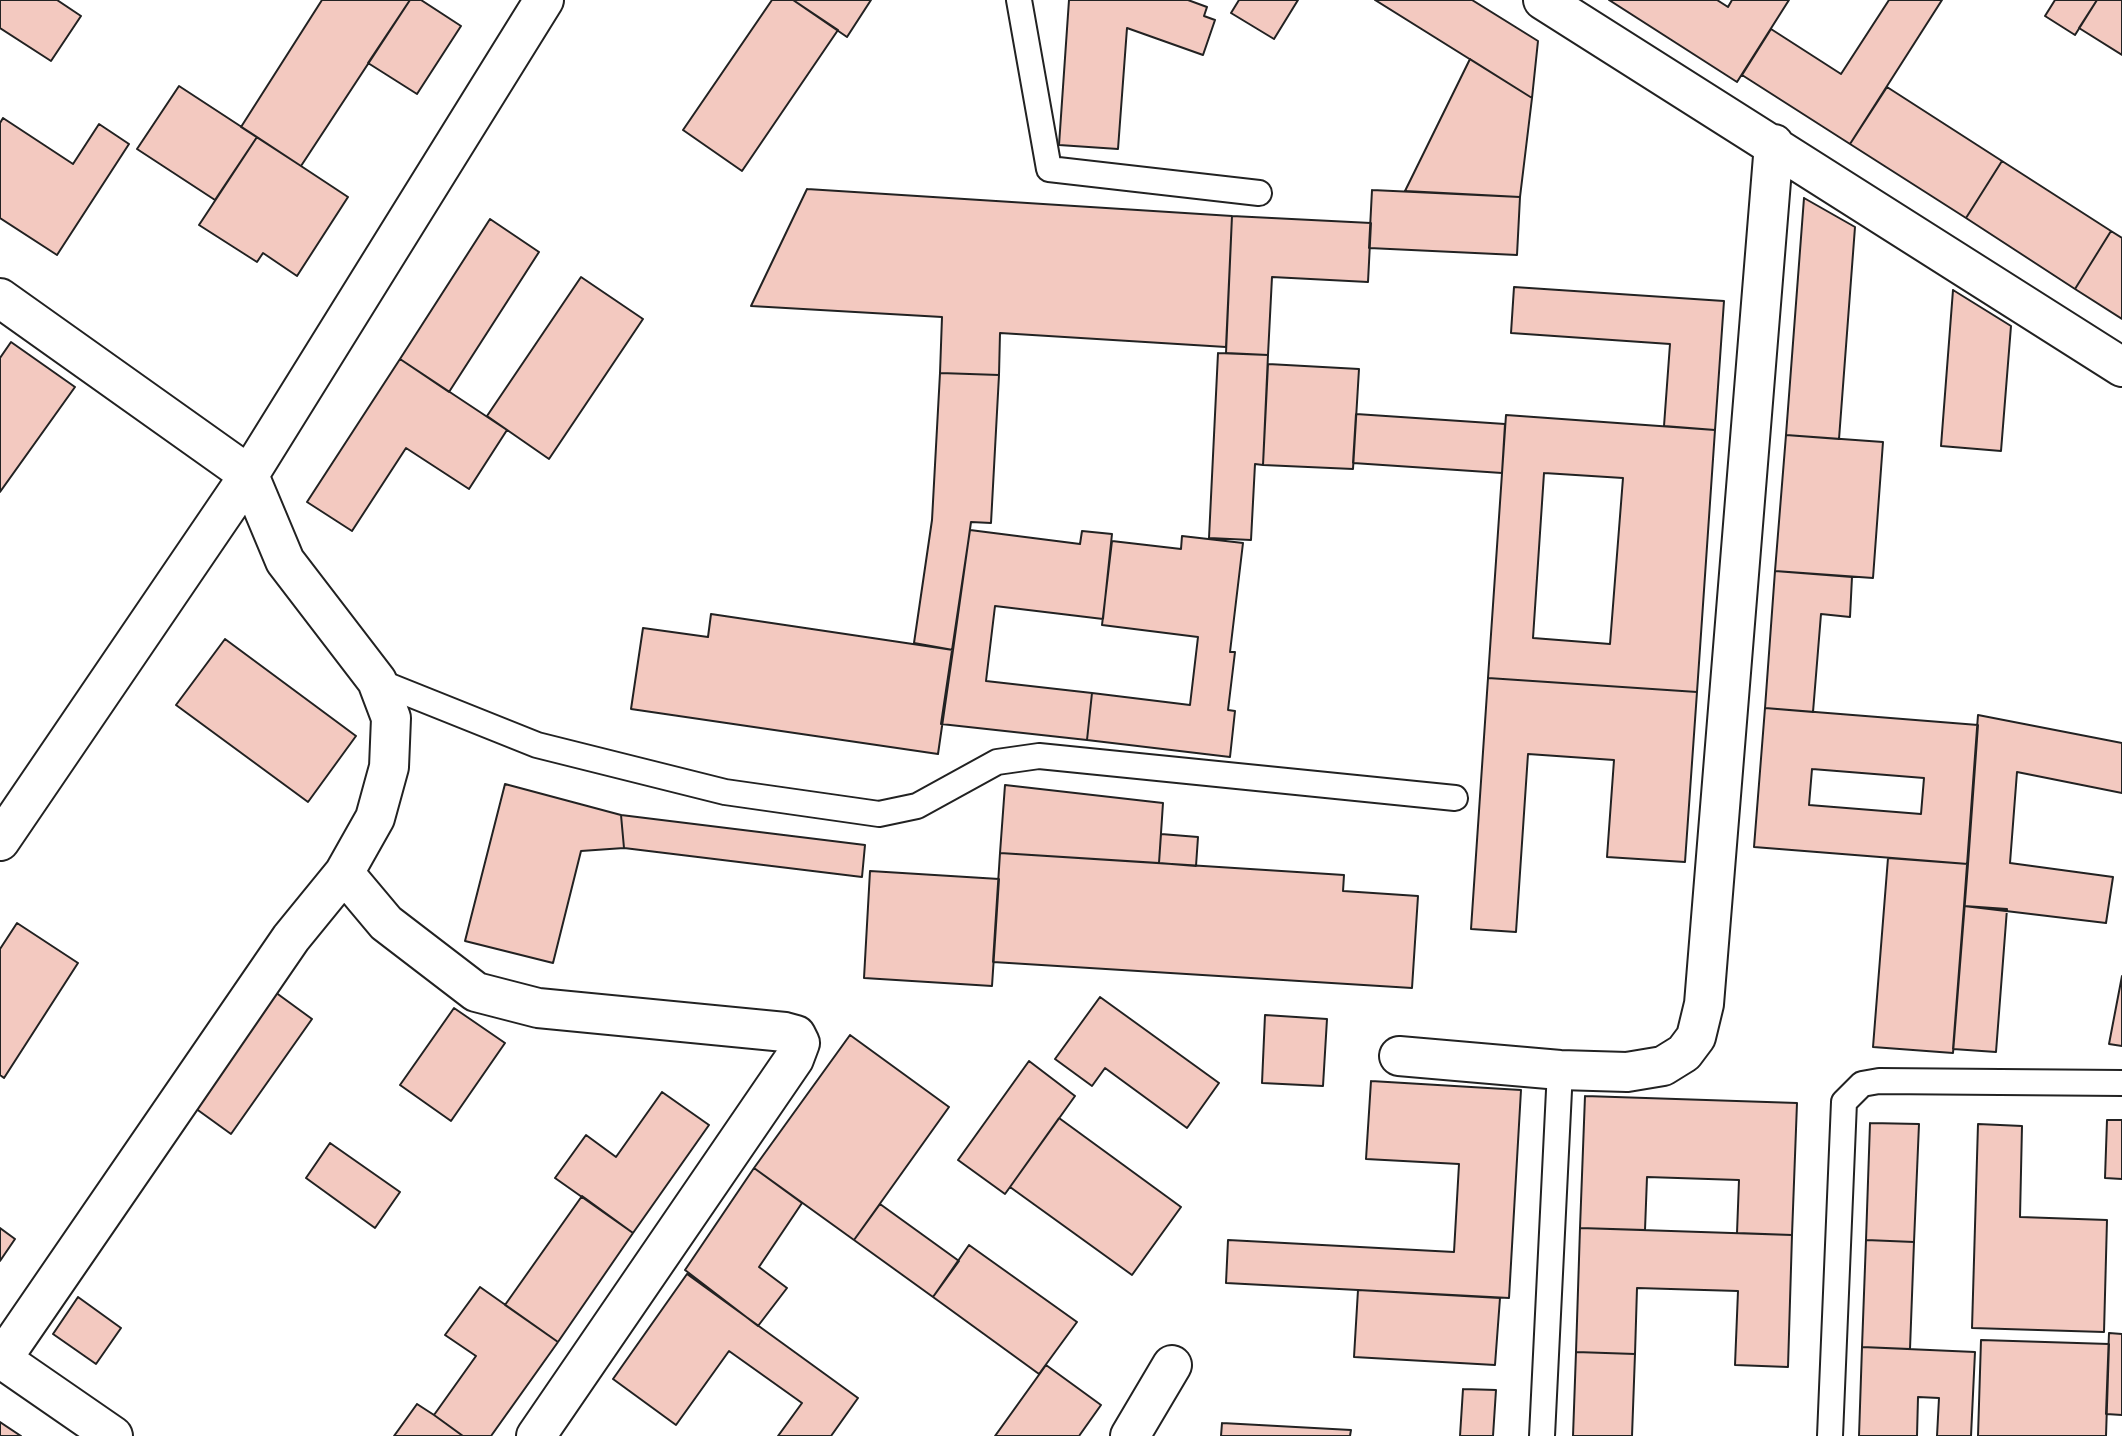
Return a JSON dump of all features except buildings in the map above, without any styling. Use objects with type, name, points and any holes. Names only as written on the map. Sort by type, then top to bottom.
[{"type":"street","points":[[0,841],[249,475],[544,0]]},
{"type":"street","points":[[1543,0],[2122,367]]},
{"type":"street","points":[[1399,1056],[1560,1070],[1627,1072],[1663,1066],[1684,1053],[1696,1037],[1705,990],[1774,144]]},
{"type":"street","points":[[0,298],[249,475],[285,561],[377,681],[391,718],[389,766],[375,818],[344,873],[291,938],[1,1358],[113,1436]]},
{"type":"street","points":[[344,873],[386,923],[476,992],[538,1008],[785,1032],[796,1035],[800,1043],[794,1059],[536,1436]]},
{"type":"street","points":[[1130,1436],[1172,1364]]},
{"type":"lane","points":[[1019,0],[1049,169],[1259,193]]},
{"type":"lane","points":[[377,681],[537,745],[725,792],[879,814],[917,806],[997,762],[1039,756],[1455,798]]},
{"type":"lane","points":[[1542,1436],[1560,1070]]},
{"type":"lane","points":[[1830,1436],[1844,1102],[1862,1084],[1879,1082],[2122,1083]]}]
